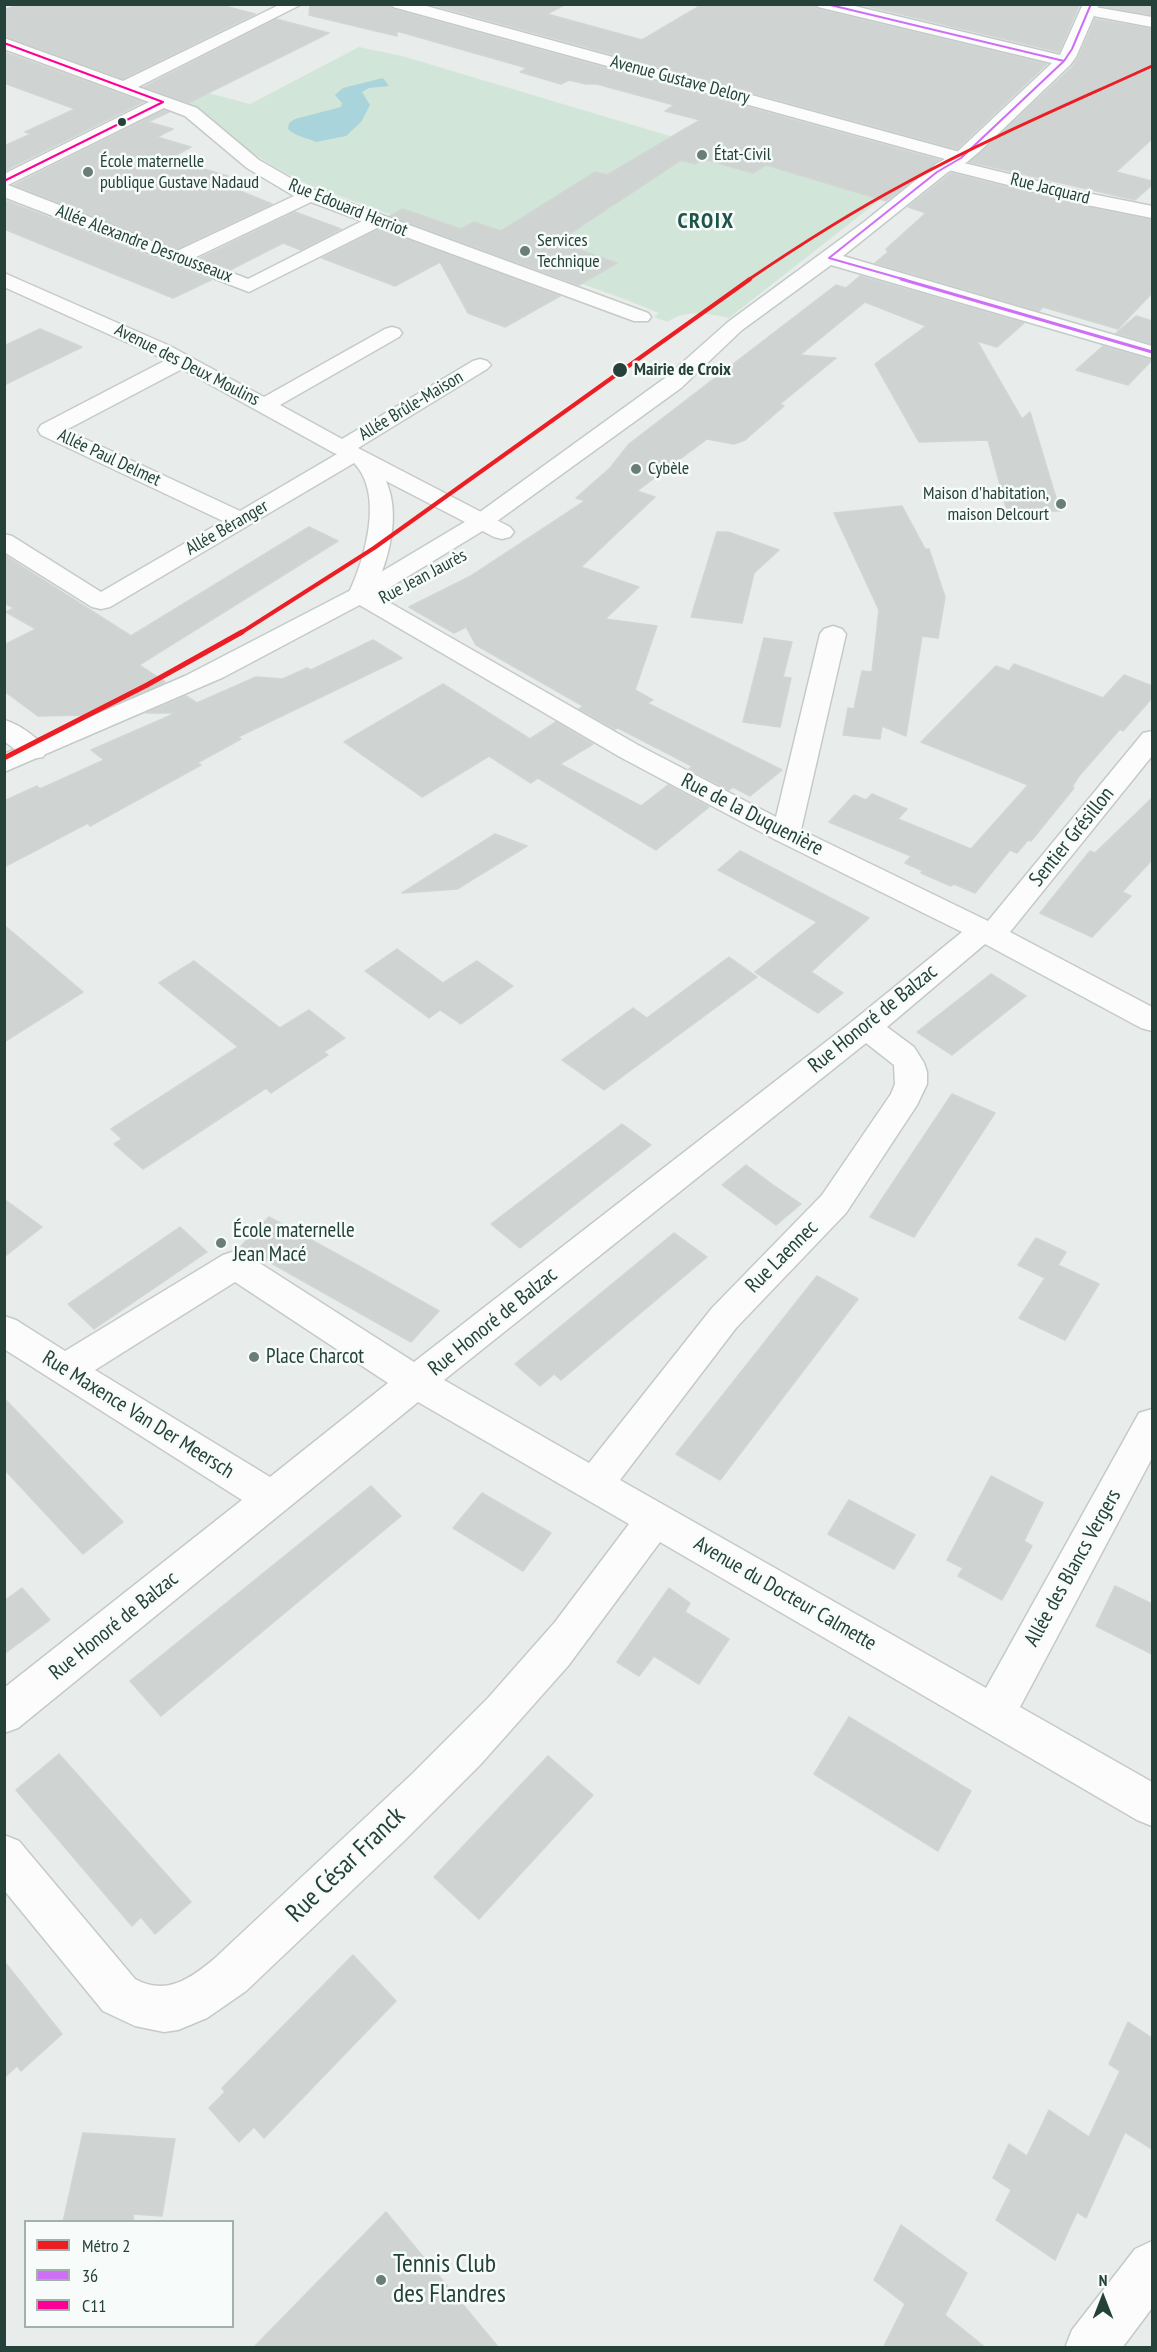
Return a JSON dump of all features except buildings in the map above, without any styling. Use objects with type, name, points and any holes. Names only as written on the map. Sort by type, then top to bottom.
[{"type":"street","points":[[124,87],[294,4]]},
{"type":"street","name":"Avenue Gustave Delory","points":[[399,4],[955,163]]},
{"type":"street","points":[[824,4],[1064,61]]},
{"type":"street","points":[[1090,8],[1152,22]]},
{"type":"street","name":"Rue Jean Jaurès","points":[[4,764],[194,681],[300,638],[367,599],[439,570],[492,527],[574,475],[620,422],[673,383],[715,360],[837,260],[905,216],[955,163],[1064,61],[1072,49],[1090,8]]},
{"type":"street","name":"Rue Edouard Herriot","points":[[4,43],[196,116],[258,167],[310,195],[576,295],[641,317]]},
{"type":"street","points":[[4,181],[163,102]]},
{"type":"street","name":"Rue Jacquard","points":[[955,163],[1087,199],[1152,212]]},
{"type":"street","name":"Allée Alexandre Desrousseaux","points":[[4,190],[249,286],[378,220]]},
{"type":"street","points":[[178,258],[310,195]]},
{"type":"street","points":[[837,260],[1152,352]]},
{"type":"street","name":"Avenue des Deux Moulins","points":[[4,279],[149,342],[492,527]]},
{"type":"street","points":[[265,405],[392,333]]},
{"type":"street","name":"Allée Paul Delmet","points":[[183,360],[49,430],[240,520]]},
{"type":"street","name":"Allée Brûle-Maison","points":[[354,454],[480,365]]},
{"type":"street","points":[[354,454],[378,487],[382,510],[367,599]]},
{"type":"street","name":"Allée Béranger","points":[[4,541],[101,602],[354,454]]},
{"type":"street","name":"Rue de la Duquenière","points":[[367,599],[629,751],[786,834],[987,933],[1152,1020]]},
{"type":"street","points":[[786,834],[833,634]]},
{"type":"street","points":[[4,728],[34,751]]},
{"type":"street","name":"Sentier Grésillon","points":[[987,933],[1152,739]]},
{"type":"street","name":"Rue Honoré de Balzac","points":[[4,1714],[540,1282],[987,933]]},
{"type":"street","name":"Rue Laennec","points":[[594,1485],[724,1318],[834,1204],[906,1097],[912,1079],[910,1064],[905,1056],[865,1028]]},
{"type":"street","name":"Avenue du Docteur Calmette","points":[[65,1370],[235,1265],[417,1383],[1152,1805]]},
{"type":"street","name":"Rue Maxence Van Der Meersch","points":[[4,1330],[273,1499]]},
{"type":"street","name":"Allée des Blancs Vergers","points":[[994,1714],[1152,1424]]},
{"type":"street","name":"Rue César Franck","points":[[4,1856],[119,1995],[143,2007],[162,2010],[179,2008],[195,2001],[230,1975],[434,1780],[513,1700],[541,1669],[655,1519]]},
{"type":"street","points":[[1090,2348],[1152,2266]]},
{"type":"green space","points":[[359,47],[402,56],[881,199],[729,318],[689,314],[681,315],[668,322],[654,317],[659,313],[624,299],[306,184],[273,166],[165,97],[167,82],[250,104]]},
{"type":"water","points":[[383,78],[389,86],[369,88],[362,92],[370,105],[361,122],[346,136],[316,142],[288,129],[289,123],[295,119],[341,107],[342,103],[335,95],[343,88]]},
{"type":"metro line","name":"2","points":[[4,758],[194,660],[285,606],[431,508],[711,305],[865,205],[986,142],[1152,66]]},
{"type":"transit line","name":"36","points":[[826,4],[1064,61]]},
{"type":"transit line","name":"36","points":[[829,258],[937,172],[961,158],[1064,61],[1072,49],[1091,4]]},
{"type":"transit line","name":"C11","points":[[4,43],[163,102]]},
{"type":"transit line","name":"C11","points":[[4,181],[163,102]]},
{"type":"transit line","name":"36","points":[[829,258],[1152,352]]},
{"type":"place","name":"État-Civil","points":[[702,155]]},
{"type":"place","name":"École maternelle publique Gustave Nadaud","points":[[88,172]]},
{"type":"place","name":"Services Technique","points":[[525,251]]},
{"type":"place","name":"Mairie de Croix","points":[[620,370]]},
{"type":"place","name":"Cybèle","points":[[636,469]]},
{"type":"place","name":"Maison d'habitation, maison Delcourt","points":[[1061,504]]},
{"type":"place","name":"École maternelle Jean Macé","points":[[221,1243]]},
{"type":"place","name":"Place Charcot","points":[[254,1357]]},
{"type":"place","name":"Tennis Club des Flandres","points":[[381,2280]]},
{"type":"district","name":"CROIX","points":[[706,222]]}]
